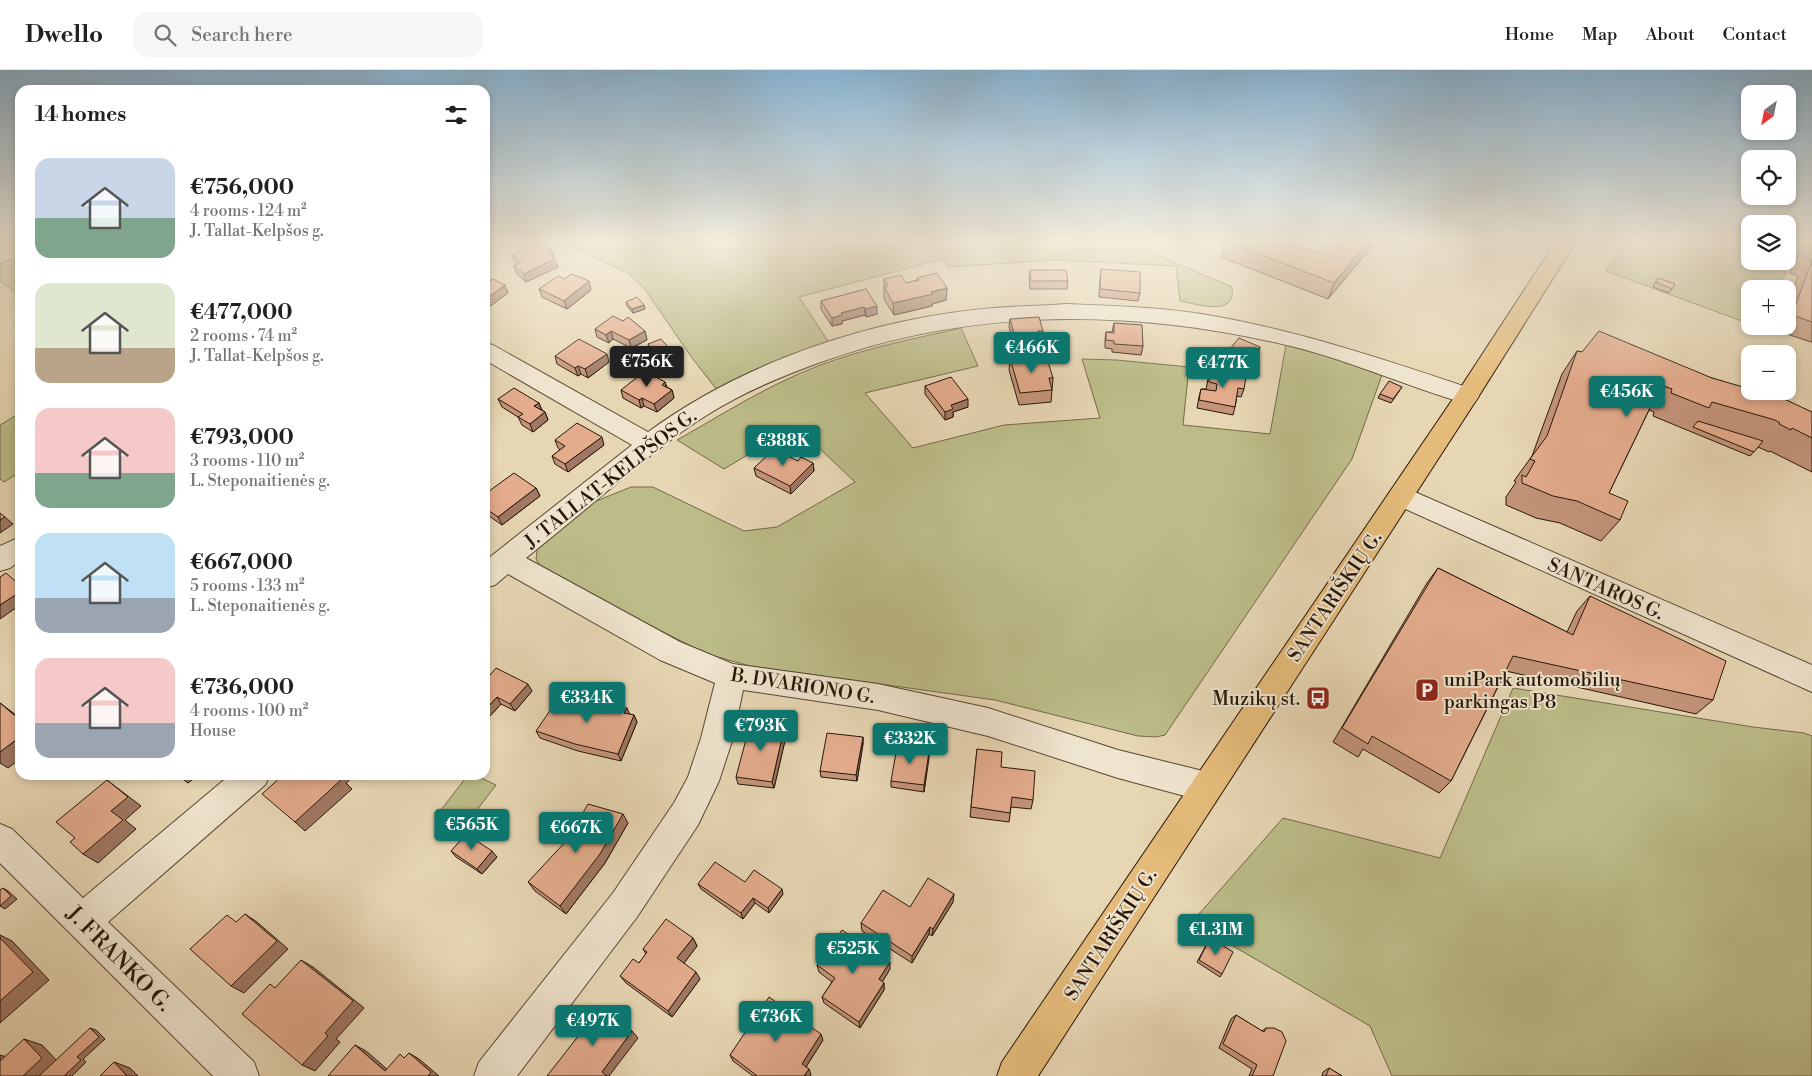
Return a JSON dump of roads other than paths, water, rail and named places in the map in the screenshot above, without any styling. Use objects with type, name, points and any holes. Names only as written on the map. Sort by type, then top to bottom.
[{"type":"main road","name":"SANTARIŠKIŲ G.","points":[[1016,1076],[1467,396],[1537,287]]},
{"type":"street","name":"J. TALLAT-KELPŠOS G.","points":[[494,564],[682,420],[713,400],[794,361],[828,349],[928,325],[978,316],[1076,311],[1145,314],[1235,326],[1330,349],[1467,396]]},
{"type":"street","points":[[490,353],[650,444]]},
{"type":"street","name":"SANTAROS G.","points":[[1400,496],[1812,680]]},
{"type":"street","points":[[0,560],[15,550]]},
{"type":"street","name":"B. DVARIONO G.","points":[[494,564],[670,651],[731,676],[878,697],[988,722],[1118,764],[1207,787]]},
{"type":"street","points":[[493,1076],[625,905],[686,814],[703,781],[717,738],[731,676]]},
{"type":"street","points":[[82,921],[248,780]]},
{"type":"street","name":"J. FRANKO G.","points":[[0,840],[240,1076]]},
{"type":"place","name":"uniPark automobilių parkingas P8","points":[[1427,690]]},
{"type":"place","name":"Muzikų st.","points":[[1318,698]]}]
